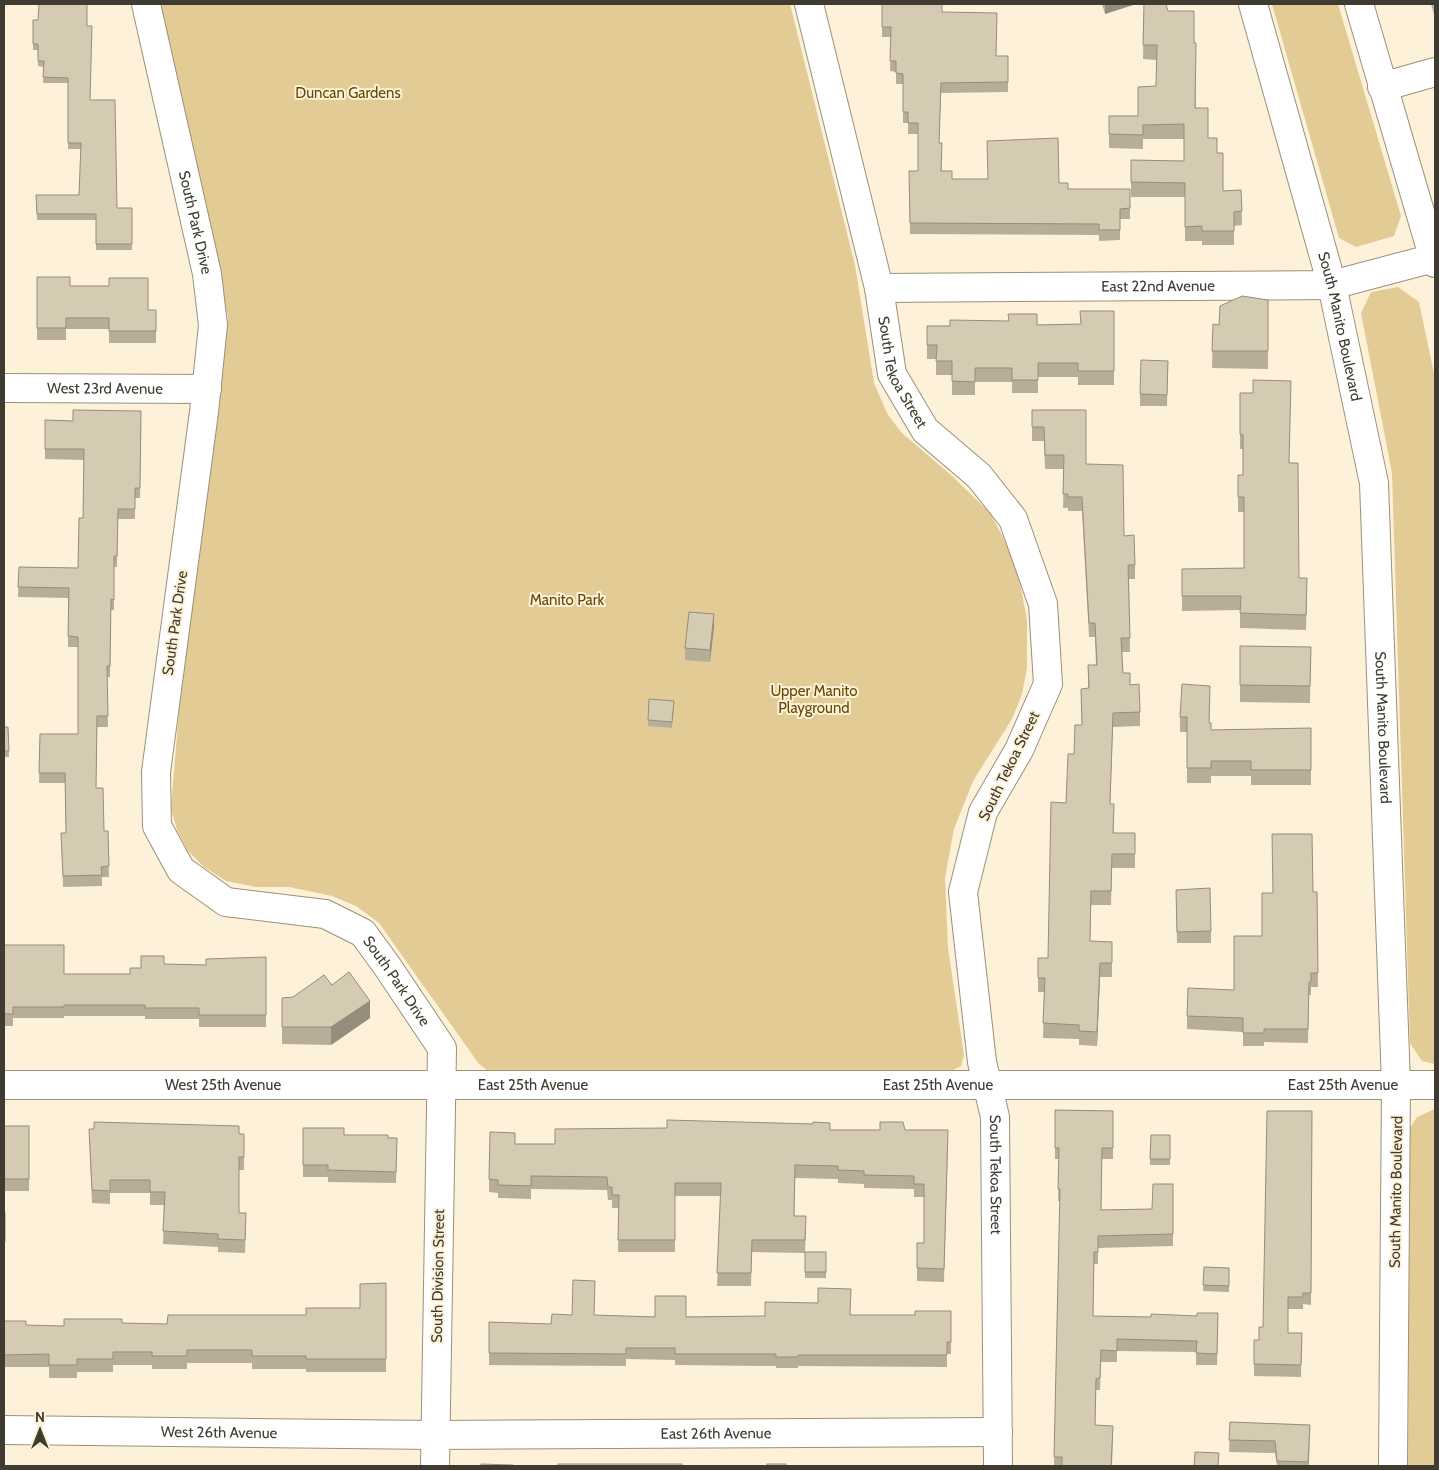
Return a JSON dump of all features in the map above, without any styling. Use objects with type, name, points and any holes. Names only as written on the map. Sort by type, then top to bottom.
[{"type":"street","name":"South Park Drive","points":[[146,4],[207,274],[213,324],[207,389],[157,763],[157,826],[181,870],[226,902],[325,914],[363,933],[388,966],[442,1048],[441,1087]]},
{"type":"street","name":"South Tekoa Street","points":[[809,4],[879,288],[892,374],[925,430],[979,476],[1013,519],[1043,604],[1048,684],[1019,750],[983,812],[963,892],[982,1062],[995,1117],[998,1466]]},
{"type":"street","name":"South Manito Boulevard","points":[[1253,4],[1332,285],[1374,483],[1396,1084],[1393,1466]]},
{"type":"street","points":[[1359,4],[1382,87],[1435,260]]},
{"type":"street","points":[[1382,87],[1435,72]]},
{"type":"street","name":"East 22nd Avenue","points":[[879,288],[1332,285],[1435,260]]},
{"type":"street","name":"West 23rd Avenue","points":[[4,388],[207,389]]},
{"type":"street","name":"East 25th Avenue","points":[[441,1087],[988,1084],[1435,1085]]},
{"type":"street","name":"West 25th Avenue","points":[[4,1085],[441,1087]]},
{"type":"street","name":"South Division Street","points":[[435,1466],[441,1087]]},
{"type":"street","name":"West 26th Avenue","points":[[4,1430],[435,1435]]},
{"type":"street","name":"East 26th Avenue","points":[[435,1435],[998,1432]]},
{"type":"green space","name":"Manito Park","points":[[158,4],[790,4],[855,265],[874,383],[888,415],[902,433],[951,475],[990,513],[1005,541],[1018,573],[1027,620],[1027,668],[1022,694],[1012,719],[973,781],[954,829],[945,878],[948,948],[964,1055],[961,1066],[951,1071],[487,1070],[479,1064],[379,923],[356,906],[332,896],[289,887],[256,887],[226,881],[204,867],[188,851],[177,830],[171,809],[180,697],[228,317]]},
{"type":"green space","points":[[1272,4],[1338,4],[1401,216],[1394,236],[1356,247],[1339,238]]},
{"type":"green space","points":[[1398,287],[1419,302],[1435,378],[1435,1064],[1422,1061],[1410,1043],[1392,473],[1361,313],[1371,292]]},
{"type":"green space","points":[[1435,1109],[1435,1466],[1408,1466],[1410,1128],[1417,1117]]},
{"type":"building","points":[[39,4],[87,4],[87,26],[92,26],[90,100],[115,100],[117,208],[132,208],[132,244],[96,244],[96,214],[37,214],[36,195],[79,195],[81,143],[68,143],[68,78],[43,77],[44,61],[38,61],[38,44],[33,44],[33,20],[38,20]]},
{"type":"building","points":[[882,4],[942,4],[942,12],[997,13],[996,56],[1008,56],[1008,82],[941,83],[939,143],[942,143],[941,171],[952,171],[952,179],[988,179],[987,141],[1058,138],[1059,183],[1068,183],[1068,189],[1130,189],[1130,208],[1120,209],[1120,230],[1099,230],[1099,224],[910,223],[909,171],[918,171],[918,123],[908,123],[908,112],[903,112],[903,74],[896,73],[896,61],[890,61],[891,27],[882,27]]},
{"type":"building","points":[[1144,4],[1166,4],[1168,11],[1194,11],[1194,43],[1196,43],[1195,108],[1208,108],[1208,138],[1217,138],[1217,153],[1223,153],[1223,191],[1241,190],[1242,211],[1234,212],[1234,231],[1202,231],[1202,226],[1185,227],[1185,183],[1131,182],[1131,160],[1184,161],[1184,124],[1143,125],[1143,135],[1109,134],[1109,116],[1138,116],[1138,87],[1156,86],[1157,45],[1143,45]]},
{"type":"building","points":[[37,277],[70,277],[70,286],[109,286],[109,278],[148,278],[148,310],[156,310],[156,331],[109,331],[109,318],[66,318],[66,328],[37,328]]},
{"type":"building","points":[[1242,296],[1268,300],[1268,351],[1212,351],[1213,324],[1219,325],[1220,306]]},
{"type":"building","points":[[1080,311],[1114,311],[1114,371],[1078,371],[1078,363],[1038,363],[1038,380],[1012,380],[1012,368],[975,368],[975,382],[952,381],[952,361],[936,361],[937,345],[927,345],[927,326],[950,326],[950,320],[1009,321],[1008,314],[1037,314],[1037,325],[1081,324]]},
{"type":"building","points":[[1141,360],[1168,361],[1167,395],[1140,394]]},
{"type":"building","points":[[1253,380],[1291,381],[1289,463],[1298,463],[1299,578],[1307,578],[1306,615],[1240,613],[1241,596],[1182,596],[1182,569],[1244,568],[1244,497],[1238,497],[1238,475],[1243,475],[1240,393],[1253,393]]},
{"type":"building","points":[[73,410],[141,411],[140,488],[135,488],[135,509],[118,509],[117,556],[114,556],[114,600],[111,599],[110,666],[107,666],[108,716],[97,716],[96,788],[103,788],[104,831],[108,831],[109,866],[101,867],[102,875],[63,876],[61,833],[66,833],[65,773],[39,773],[40,734],[78,734],[78,637],[68,636],[69,588],[18,587],[19,567],[78,568],[79,518],[83,518],[84,449],[45,449],[45,420],[73,421]]},
{"type":"building","points":[[1032,410],[1086,410],[1086,464],[1123,465],[1124,536],[1134,535],[1135,565],[1128,565],[1130,638],[1121,638],[1123,673],[1130,673],[1130,685],[1139,684],[1140,712],[1113,713],[1110,804],[1114,804],[1113,833],[1135,833],[1135,854],[1112,854],[1111,891],[1091,891],[1090,941],[1112,942],[1112,963],[1100,963],[1097,1032],[1079,1031],[1079,1025],[1043,1023],[1045,978],[1038,978],[1038,958],[1048,958],[1051,802],[1066,803],[1068,754],[1074,754],[1075,725],[1082,725],[1081,689],[1089,688],[1088,665],[1097,665],[1095,623],[1089,623],[1082,497],[1068,497],[1068,494],[1063,494],[1064,455],[1045,455],[1044,427],[1032,427]]},
{"type":"building","points":[[689,612],[714,614],[710,650],[685,648]]},
{"type":"building","points":[[1240,646],[1311,647],[1310,686],[1240,685]]},
{"type":"building","points":[[1182,684],[1210,686],[1209,723],[1211,723],[1211,730],[1311,728],[1311,770],[1251,770],[1251,761],[1211,761],[1211,768],[1187,768],[1187,717],[1180,717]]},
{"type":"building","points":[[649,699],[674,701],[672,722],[648,720]]},
{"type":"building","points":[[4,727],[8,727],[9,751],[4,751]]},
{"type":"building","points":[[1272,834],[1312,834],[1313,892],[1317,892],[1318,973],[1311,973],[1311,982],[1309,982],[1308,1029],[1264,1029],[1264,1033],[1243,1033],[1243,1018],[1187,1016],[1188,988],[1234,990],[1234,936],[1262,936],[1262,893],[1273,893]]},
{"type":"building","points":[[1210,888],[1211,931],[1177,932],[1176,890]]},
{"type":"building","points":[[4,945],[64,945],[64,974],[130,974],[130,968],[141,968],[141,956],[164,956],[164,964],[206,965],[206,959],[266,957],[266,1015],[199,1015],[199,1008],[145,1008],[145,1005],[13,1007],[13,1014],[4,1014]]},
{"type":"building","points":[[349,972],[370,1001],[331,1027],[282,1027],[282,998],[293,997],[324,975],[332,985]]},
{"type":"building","points":[[1055,1110],[1113,1111],[1113,1148],[1102,1148],[1101,1210],[1152,1209],[1153,1184],[1173,1184],[1173,1234],[1098,1236],[1098,1252],[1094,1252],[1093,1316],[1151,1317],[1151,1314],[1197,1316],[1197,1313],[1218,1313],[1217,1354],[1196,1353],[1197,1341],[1117,1339],[1117,1351],[1101,1350],[1100,1378],[1096,1379],[1095,1425],[1113,1426],[1111,1466],[1062,1466],[1062,1457],[1054,1457],[1060,1189],[1058,1189],[1059,1148],[1055,1148]]},
{"type":"building","points":[[1267,1111],[1312,1111],[1311,1293],[1303,1293],[1303,1297],[1288,1297],[1288,1333],[1302,1333],[1301,1365],[1254,1364],[1254,1340],[1259,1340],[1259,1327],[1263,1327]]},
{"type":"building","points":[[667,1120],[830,1123],[830,1130],[880,1130],[880,1122],[903,1122],[905,1130],[948,1130],[944,1269],[917,1268],[917,1243],[924,1243],[924,1184],[914,1184],[914,1176],[864,1175],[864,1171],[838,1170],[838,1166],[795,1165],[794,1216],[806,1216],[805,1240],[752,1240],[751,1273],[717,1273],[721,1183],[675,1183],[675,1240],[618,1240],[619,1195],[612,1195],[612,1187],[608,1187],[607,1177],[531,1176],[531,1186],[498,1185],[498,1180],[489,1179],[490,1132],[515,1133],[515,1144],[555,1144],[555,1129],[667,1128]]},
{"type":"building","points":[[94,1122],[239,1126],[239,1134],[244,1134],[244,1157],[239,1157],[239,1213],[246,1213],[245,1240],[218,1239],[218,1234],[163,1231],[165,1192],[150,1192],[150,1180],[110,1180],[110,1191],[92,1190],[89,1129],[94,1129]]},
{"type":"building","points":[[4,1126],[29,1126],[29,1179],[4,1179]]},
{"type":"building","points":[[303,1128],[344,1128],[344,1135],[388,1135],[388,1138],[397,1138],[396,1172],[328,1170],[328,1165],[303,1165]]},
{"type":"building","points":[[1151,1135],[1170,1135],[1170,1159],[1150,1159]]},
{"type":"building","points":[[5,1213],[5,1241],[4,1241]]},
{"type":"building","points":[[805,1252],[826,1252],[826,1272],[805,1272]]},
{"type":"building","points":[[1204,1267],[1229,1268],[1229,1286],[1203,1285]]},
{"type":"building","points":[[573,1280],[595,1281],[594,1315],[655,1317],[655,1296],[686,1296],[686,1317],[765,1316],[765,1302],[818,1303],[818,1288],[851,1289],[850,1315],[915,1315],[915,1311],[951,1311],[951,1342],[947,1342],[947,1355],[798,1355],[798,1357],[776,1357],[776,1354],[675,1354],[675,1348],[626,1348],[626,1354],[489,1353],[489,1322],[551,1324],[552,1314],[572,1315]]},
{"type":"building","points":[[386,1283],[386,1359],[306,1359],[306,1356],[252,1356],[252,1350],[187,1350],[187,1356],[152,1356],[152,1352],[113,1352],[113,1359],[77,1359],[77,1365],[49,1365],[49,1354],[4,1355],[4,1321],[26,1321],[26,1325],[64,1326],[64,1319],[122,1319],[122,1323],[167,1324],[168,1315],[306,1315],[306,1308],[360,1308],[360,1284]]},
{"type":"building","points":[[1230,1422],[1310,1425],[1308,1462],[1277,1461],[1275,1441],[1229,1440]]},
{"type":"building","points":[[1195,1452],[1219,1453],[1218,1466],[1194,1466]]},
{"type":"building","points":[[481,1464],[513,1465],[513,1466],[481,1466]]},
{"type":"building","points":[[558,1464],[682,1464],[682,1466],[558,1466]]},
{"type":"building","points":[[767,1464],[786,1464],[786,1466],[767,1466]]},
{"type":"park label","name":"Duncan Gardens","points":[[348,93]]},
{"type":"park label","name":"Upper Manito Playground","points":[[814,700]]}]
